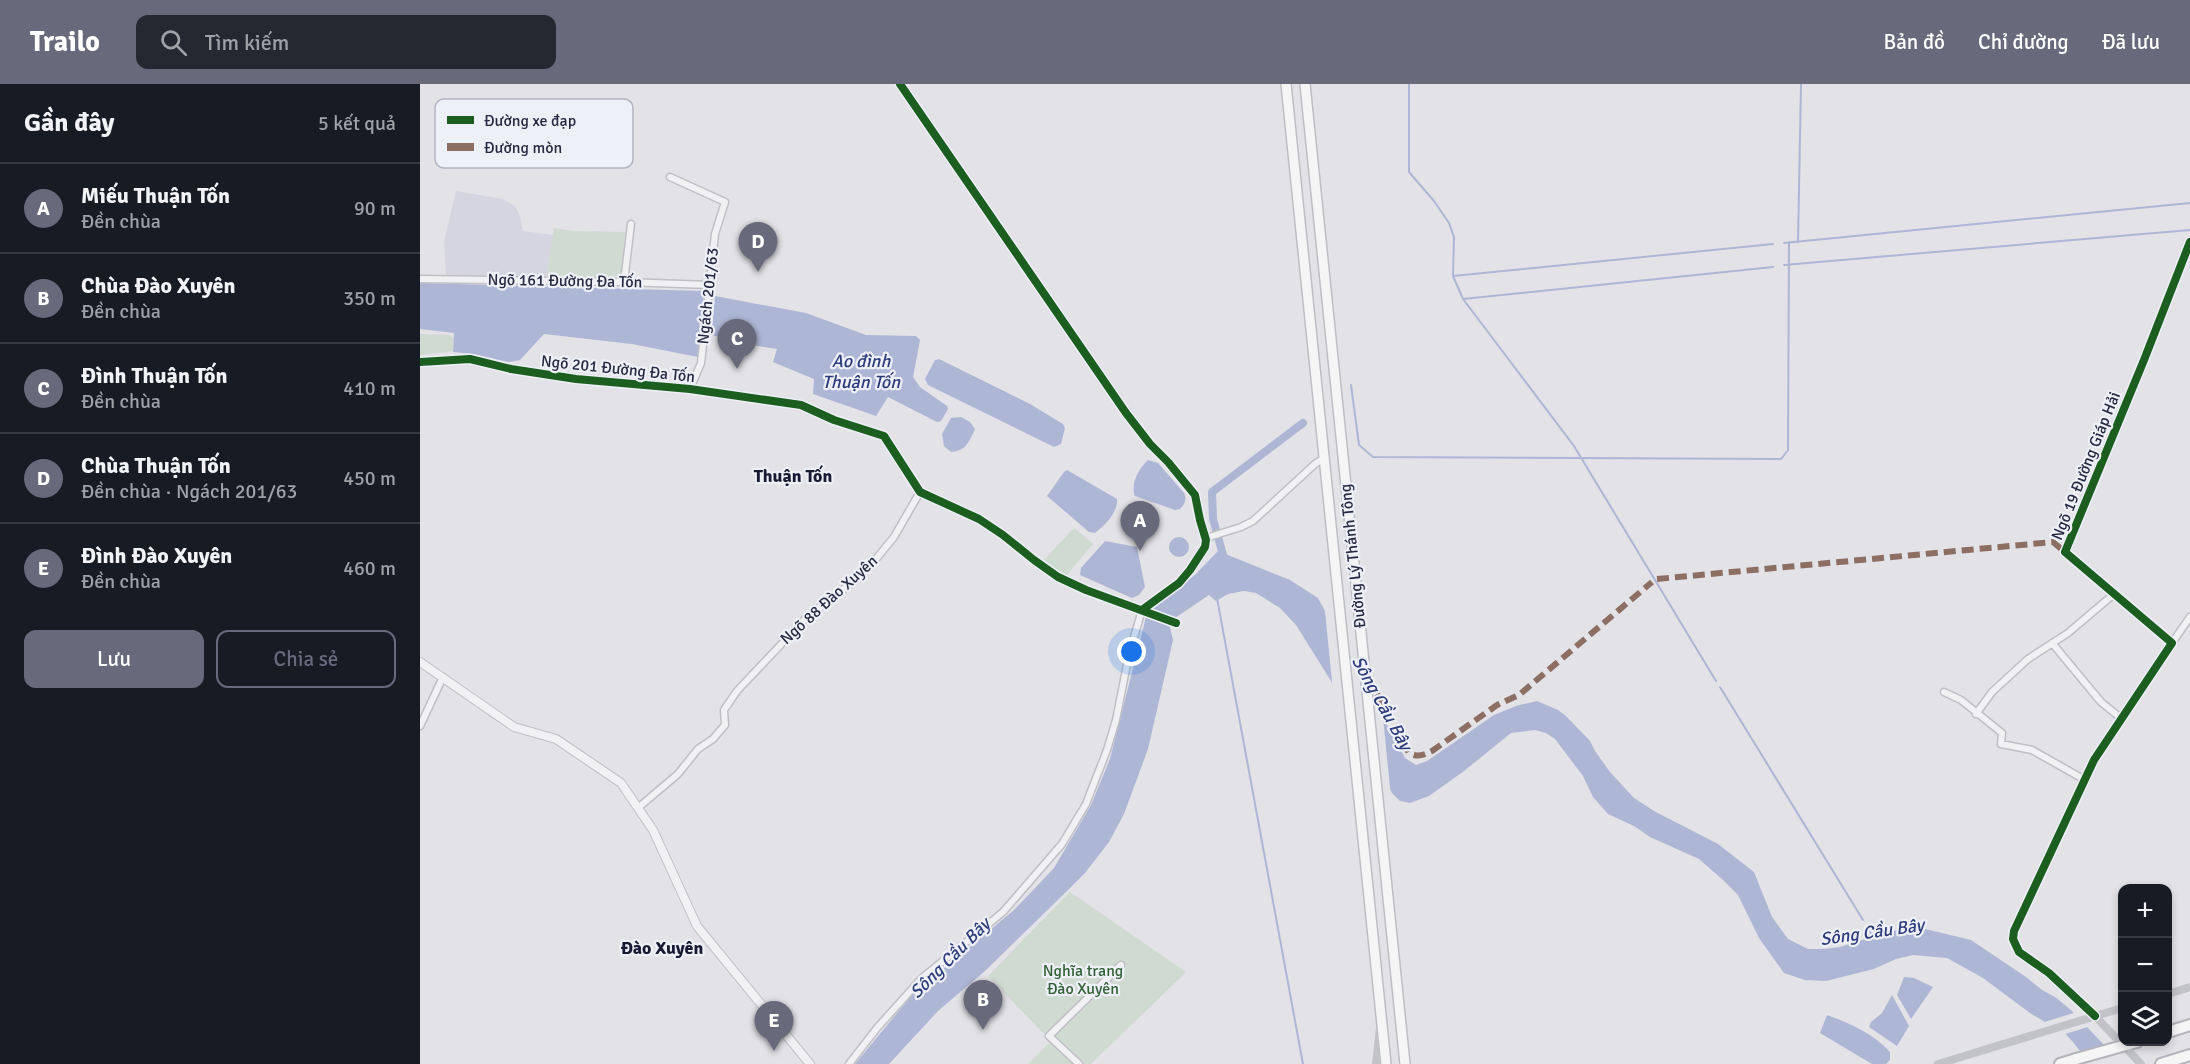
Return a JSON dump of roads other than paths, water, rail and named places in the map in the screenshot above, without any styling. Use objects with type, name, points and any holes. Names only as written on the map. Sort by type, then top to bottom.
[{"type":"highway","points":[[2172,1031],[2190,1025]]},
{"type":"highway","points":[[2060,1064],[2121,1046]]},
{"type":"highway","points":[[2161,1064],[2190,1055]]},
{"type":"main road","name":"Đường Lý Thánh Tông","points":[[1286,84],[1386,1064]]},
{"type":"main road","name":"Đường Lý Thánh Tông","points":[[1305,84],[1402,1036],[1407,1064]]},
{"type":"main road","points":[[1322,435],[1341,433]]},
{"type":"main road","points":[[1374,945],[1393,942]]},
{"type":"main road","points":[[2172,993],[2190,987]]},
{"type":"main road","points":[[1938,1064],[2118,1009]]},
{"type":"main road","points":[[2095,1016],[2142,1064]]},
{"type":"main road","points":[[1376,1064],[1381,1018]]},
{"type":"street","points":[[849,1064],[922,978],[1003,912],[1067,836],[1086,804],[1107,750],[1116,720],[1129,654],[1145,611],[1179,583],[1205,547],[1209,537],[1200,520],[1196,495],[1150,444],[1126,413],[900,84]]},
{"type":"street","name":"Ngách 201/63","points":[[670,177],[725,202],[714,234],[701,363],[690,389]]},
{"type":"street","points":[[624,282],[631,224]]},
{"type":"street","name":"Ngõ 19 Đường Giáp Hải","points":[[2172,643],[2065,552],[2190,242]]},
{"type":"street","name":"Ngõ 161 Đường Đa Tốn","points":[[420,279],[709,285]]},
{"type":"street","name":"Ngõ 201 Đường Đa Tốn","points":[[420,362],[470,359],[511,369],[576,379],[690,389],[801,405],[834,420],[884,436],[920,492]]},
{"type":"street","points":[[1209,537],[1253,521],[1314,464],[1324,458]]},
{"type":"street","points":[[920,492],[979,519],[1058,577],[1086,590],[1176,622]]},
{"type":"street","name":"Ngõ 88 Đào Xuyên","points":[[639,807],[678,774],[698,748],[726,725],[724,710],[737,691],[783,641],[806,618],[858,578],[876,559],[894,537],[920,492]]},
{"type":"street","points":[[1976,714],[1992,692],[2028,659],[2068,633],[2114,594]]},
{"type":"street","points":[[2095,1016],[2049,973],[2019,952],[2013,939],[2014,931],[2094,760],[2190,617]]},
{"type":"street","points":[[2052,643],[2102,702],[2122,719]]},
{"type":"street","points":[[420,662],[514,727],[556,739],[621,783],[653,830],[697,926],[810,1064]]},
{"type":"street","points":[[420,726],[443,677]]},
{"type":"street","points":[[1944,692],[1961,700],[2002,733],[2001,744],[2032,750],[2085,780]]},
{"type":"street","points":[[1079,1064],[1049,1036],[1121,965]]},
{"type":"water","points":[[420,283],[704,291],[698,357],[632,344],[544,334],[520,360],[508,362],[453,352],[454,333],[420,329]]},
{"type":"water","name":"Ao đình Thuận Tốn","points":[[715,296],[806,313],[866,335],[916,336],[920,340],[913,377],[920,387],[948,409],[941,421],[937,422],[888,397],[876,416],[813,394],[814,379],[773,362],[777,349],[720,340],[720,337],[711,335]]},
{"type":"water","points":[[939,359],[1030,404],[1063,424],[1065,428],[1061,444],[1054,447],[928,385],[925,379],[935,360]]},
{"type":"water","points":[[961,417],[970,422],[975,429],[964,448],[951,452],[944,446],[942,434],[951,418]]},
{"type":"water","points":[[1148,460],[1158,463],[1184,493],[1185,501],[1180,509],[1175,510],[1135,496],[1136,476]]},
{"type":"water","points":[[1067,470],[1117,499],[1113,514],[1095,533],[1089,532],[1047,496]]},
{"type":"water","points":[[1179,537],[1186,540],[1189,547],[1186,554],[1179,557],[1172,554],[1169,547],[1172,540]]},
{"type":"water","points":[[1105,541],[1137,547],[1145,587],[1139,595],[1132,598],[1080,575],[1081,568]]},
{"type":"water","name":"Sông Cầu Bây","points":[[1218,551],[1290,580],[1318,598],[1405,758],[1416,765],[1427,761],[1494,715],[1537,701],[1566,716],[1590,741],[1610,772],[1634,798],[1718,844],[1754,872],[1772,917],[1788,939],[1808,949],[1825,949],[1840,947],[1891,931],[1921,928],[1971,940],[2071,1010],[2122,1064],[2090,1064],[2057,1025],[2050,1025],[2030,1013],[1983,978],[1947,958],[1913,955],[1896,959],[1874,969],[1826,981],[1805,980],[1784,973],[1759,938],[1738,895],[1699,859],[1650,837],[1634,826],[1608,814],[1593,797],[1583,776],[1555,739],[1546,733],[1535,730],[1511,733],[1429,796],[1410,803],[1400,801],[1392,793],[1331,681],[1296,625],[1280,608],[1256,593],[1244,591],[1228,594],[1216,601],[1209,595],[1172,620],[1170,627],[1173,640],[1148,749],[1124,814],[1109,842],[1085,873],[985,971],[938,1011],[889,1064],[855,1064],[912,995],[1014,910],[1054,868],[1091,805],[1110,759],[1146,617],[1157,605],[1196,574]]},
{"type":"water","points":[[1904,977],[1914,978],[1933,987],[1911,1019],[1897,995]]},
{"type":"water","points":[[1892,995],[1909,1026],[1897,1046],[1869,1027],[1871,1022],[1882,1013]]},
{"type":"water","points":[[1827,1015],[1869,1034],[1890,1052],[1890,1060],[1886,1064],[1872,1064],[1820,1033]]},
{"type":"waterway","points":[[1409,84],[1409,172],[1449,223],[1454,237],[1453,276],[1463,299],[1574,446],[1716,681]]},
{"type":"waterway","points":[[1798,242],[1801,84]]},
{"type":"waterway","points":[[1784,243],[2190,203]]},
{"type":"waterway","points":[[1784,265],[2190,230]]},
{"type":"waterway","points":[[1351,385],[1359,445],[1373,457],[1781,459],[1788,450],[1789,242]]},
{"type":"waterway","points":[[1453,276],[1773,244]]},
{"type":"waterway","points":[[1463,299],[1773,267]]},
{"type":"waterway","points":[[1225,562],[1213,519],[1212,492],[1303,423]]},
{"type":"waterway","points":[[1217,598],[1303,1064]]},
{"type":"waterway","points":[[1720,687],[1863,920]]},
{"type":"waterway","points":[[1869,930],[1874,938]]},
{"type":"place","name":"Chùa Thuận Tốn","points":[[758,272]]},
{"type":"place","name":"Đình Thuận Tốn","points":[[737,369]]},
{"type":"place","name":"Miếu Thuận Tốn","points":[[1140,551]]},
{"type":"place","name":"Chùa Đào Xuyên","points":[[983,1030]]},
{"type":"place","name":"Đình Đào Xuyên","points":[[774,1051]]},
{"type":"district","name":"Thuận Tốn","points":[[793,476]]},
{"type":"district","name":"Đào Xuyên","points":[[662,948]]},
{"type":"park label","name":"Nghĩa trang Đào Xuyên","points":[[1083,980]]}]
